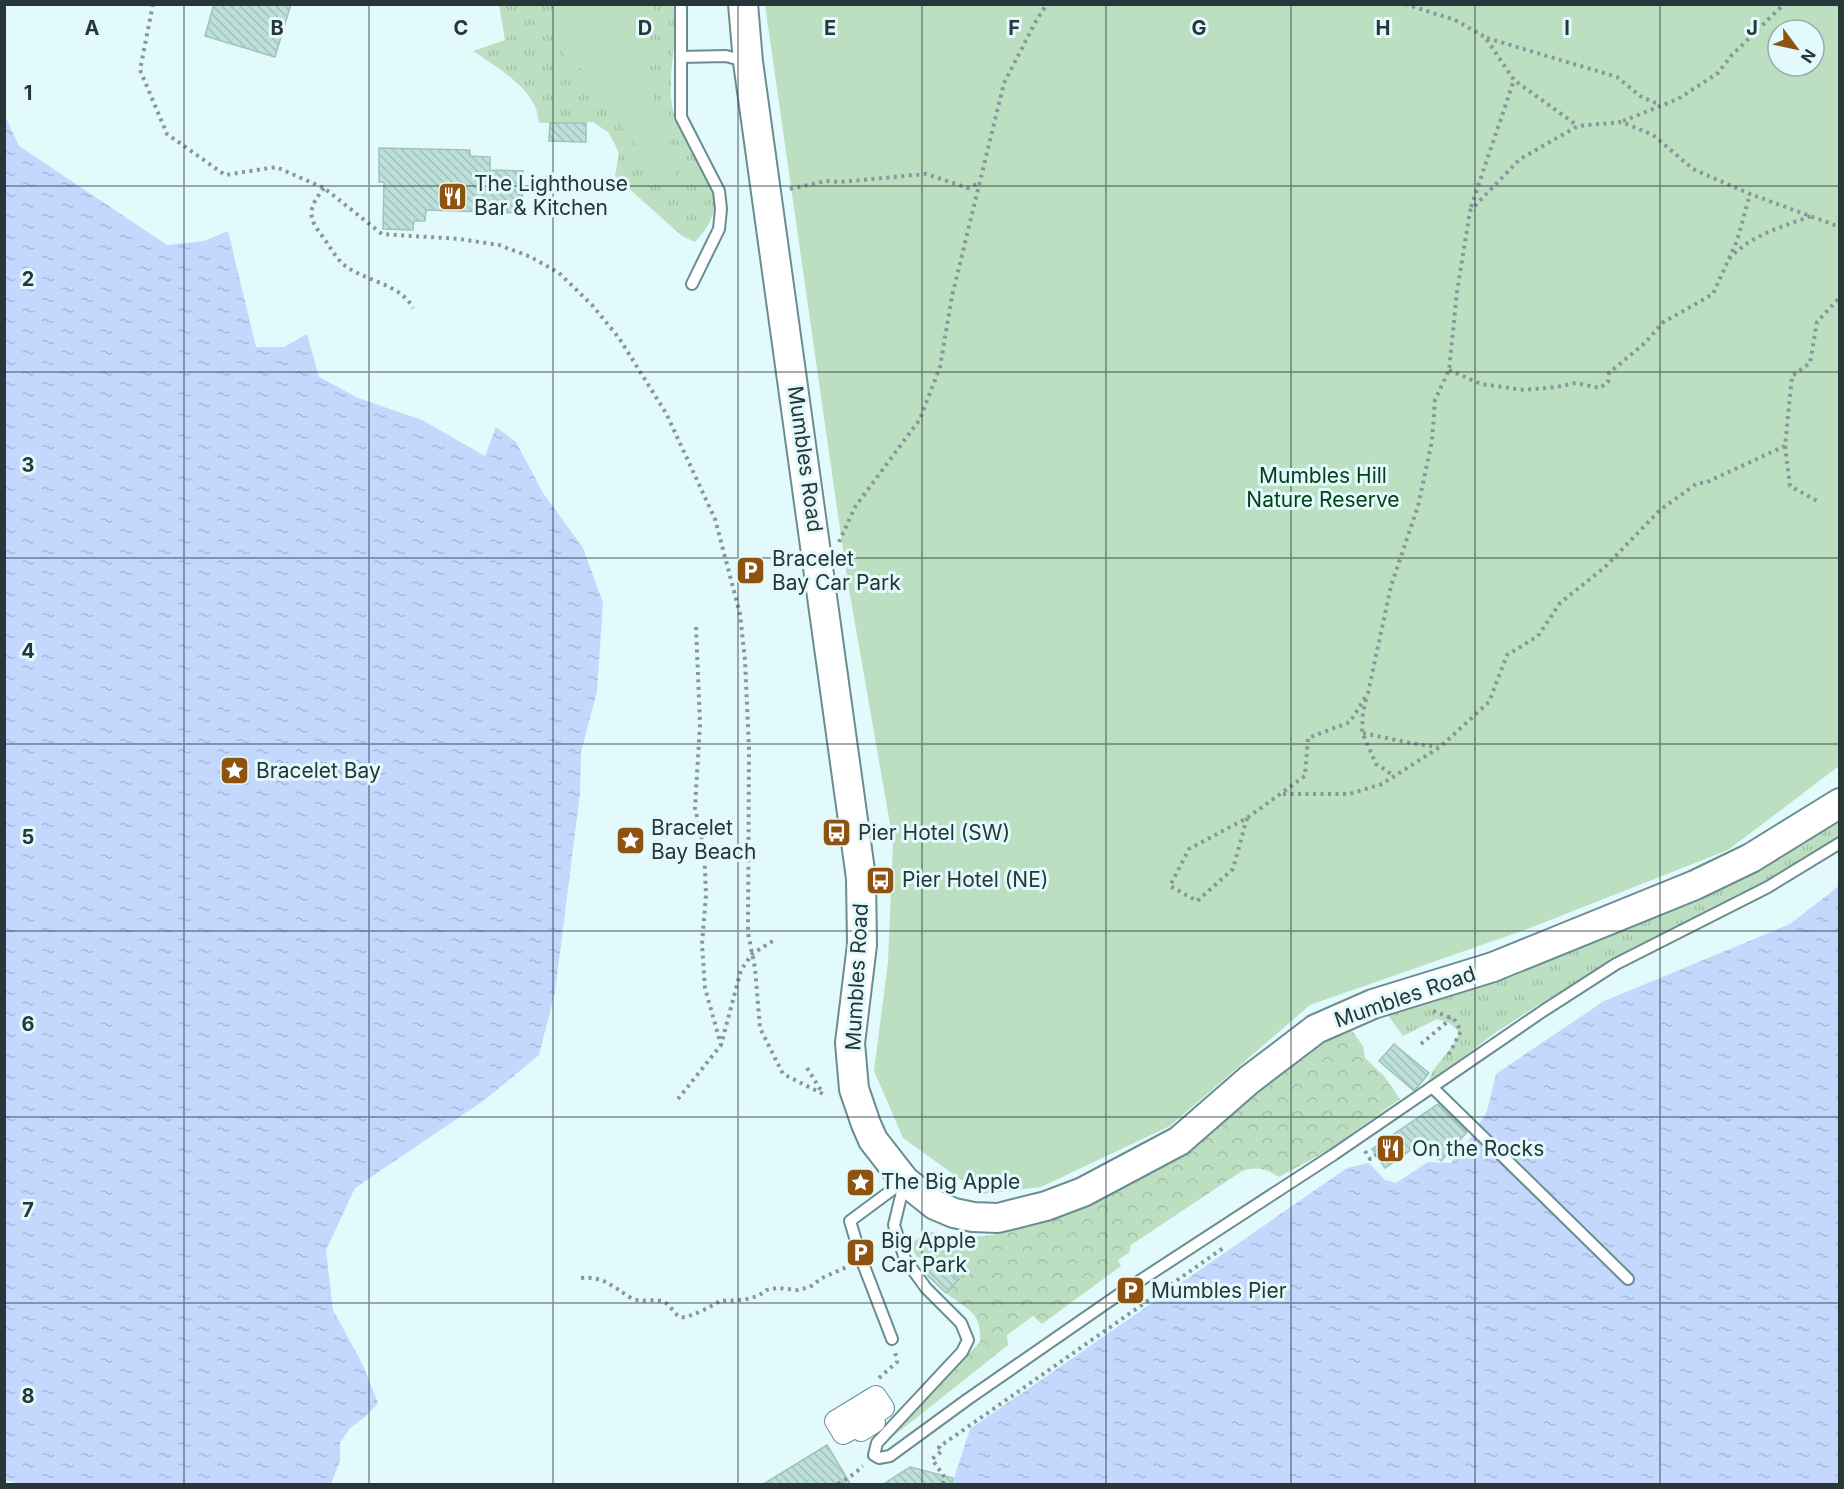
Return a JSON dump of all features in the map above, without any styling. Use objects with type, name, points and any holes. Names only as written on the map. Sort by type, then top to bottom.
[{"type":"street","name":"Mumbles Road","points":[[743,4],[748,62],[822,583],[861,878],[862,945],[850,1043],[854,1089],[873,1140],[905,1181],[935,1205],[954,1213],[973,1217],[998,1218],[1022,1213],[1083,1192],[1179,1142],[1249,1080],[1316,1029],[1373,1004],[1493,967],[1695,885],[1751,858],[1839,803]]},
{"type":"lane","points":[[681,4],[681,117],[720,191],[722,209],[719,229],[692,284]]},
{"type":"lane","points":[[681,57],[726,56],[748,62]]},
{"type":"lane","points":[[905,1181],[894,1226],[904,1259],[926,1288],[956,1317],[968,1340],[962,1352],[877,1443],[874,1455],[879,1458],[890,1456],[1121,1293],[1356,1139],[1616,964],[1768,887],[1839,843]]},
{"type":"lane","points":[[1432,1087],[1628,1278]]},
{"type":"lane","points":[[892,1339],[862,1261],[850,1221],[905,1181]]},
{"type":"path","points":[[153,4],[140,70],[167,134],[225,175],[276,167],[324,188],[382,234],[460,239],[499,245],[531,257],[559,273],[592,305],[619,338],[666,414],[714,519],[740,614],[746,660],[749,749],[748,933],[760,1028],[783,1074],[823,1094]]},
{"type":"path","points":[[822,583],[855,507],[920,419],[940,367],[952,296],[1004,83],[1047,4]]},
{"type":"path","points":[[1405,4],[1455,20],[1485,37],[1617,77],[1640,96],[1661,105]]},
{"type":"path","points":[[1470,211],[1520,159],[1578,126],[1622,122],[1678,99],[1718,73],[1731,56],[1784,4]]},
{"type":"path","points":[[1485,37],[1514,80],[1578,126]]},
{"type":"path","points":[[1394,775],[1376,764],[1362,732],[1363,712],[1391,586],[1418,506],[1432,441],[1436,400],[1449,370],[1457,292],[1470,211],[1514,80]]},
{"type":"path","points":[[1622,122],[1653,135],[1694,169],[1750,194],[1839,227]]},
{"type":"path","points":[[768,194],[826,181],[840,182],[926,174],[968,188],[980,183]]},
{"type":"path","points":[[324,188],[313,202],[311,212],[315,227],[341,263],[409,299],[413,308]]},
{"type":"path","points":[[1449,370],[1480,384],[1524,390],[1576,383],[1600,388],[1608,381],[1609,373],[1646,342],[1662,323],[1713,294],[1737,241],[1750,194]]},
{"type":"path","points":[[1725,264],[1740,246],[1770,231],[1812,216]]},
{"type":"path","points":[[1819,502],[1790,486],[1785,446],[1792,376],[1810,363],[1817,322],[1839,297]]},
{"type":"path","points":[[1282,794],[1349,794],[1382,784],[1440,747],[1490,702],[1507,655],[1538,636],[1560,603],[1605,567],[1660,510],[1696,484],[1707,482],[1785,446]]},
{"type":"path","points":[[696,627],[700,724],[695,808],[704,847],[706,895],[702,944],[705,988],[721,1046]]},
{"type":"path","points":[[1247,818],[1233,869],[1219,882],[1197,901],[1170,886],[1189,849],[1247,818],[1305,776],[1308,738],[1350,722],[1368,693]]},
{"type":"path","points":[[1362,732],[1440,747]]},
{"type":"path","points":[[678,1099],[721,1046],[741,970],[752,954],[776,939]]},
{"type":"path","points":[[1422,1044],[1450,1017],[1454,1019],[1461,1031],[1454,1046]]},
{"type":"path","points":[[1356,1139],[1370,1159],[1376,1155]]},
{"type":"path","points":[[943,1485],[945,1478],[932,1459],[942,1451],[939,1447],[967,1425],[1229,1244]]},
{"type":"path","points":[[581,1278],[598,1277],[633,1299],[668,1304],[679,1317],[685,1318],[715,1306],[719,1301],[743,1300],[777,1288],[798,1290],[810,1287],[822,1278],[862,1261]]},
{"type":"path","points":[[838,1485],[874,1455]]},
{"type":"green space","points":[[499,5],[674,5],[672,106],[677,124],[713,189],[714,205],[709,223],[695,242],[682,236],[615,176],[619,153],[609,133],[593,122],[539,123],[535,106],[522,88],[473,51],[505,40]]},
{"type":"green space","points":[[654,5],[646,51],[647,72],[656,108],[672,149],[678,184],[664,190],[644,152],[623,129],[616,108],[588,72],[573,65],[558,48],[560,19],[576,6]]},
{"type":"green space","name":"Mumbles Hill Nature Reserve","points":[[765,5],[1839,5],[1839,766],[1728,850],[1530,928],[1310,1005],[1170,1126],[1041,1187],[981,1194],[903,1138],[874,1071],[888,962],[893,841],[847,578]]},
{"type":"green space","points":[[1839,818],[1839,838],[1731,901],[1590,974],[1538,1005],[1495,1033],[1428,1084],[1434,1070],[1452,1046],[1459,1032],[1449,1023],[1437,1019],[1403,1036],[1387,1014],[1422,1000],[1512,977],[1617,929]]},
{"type":"green space","points":[[1343,1024],[1353,1032],[1363,1046],[1365,1058],[1384,1076],[1400,1099],[1327,1151],[1279,1177],[1262,1169],[1242,1171],[1131,1245],[1129,1253],[1118,1260],[1121,1266],[1042,1324],[1033,1316],[1007,1335],[1008,1345],[891,1438],[980,1342],[976,1317],[946,1293],[959,1279],[936,1257],[930,1263],[916,1256],[910,1244],[929,1231],[960,1237],[992,1235],[1023,1227],[1052,1215]]},
{"type":"water","points":[[4,114],[19,146],[167,245],[204,241],[228,231],[256,347],[284,347],[307,334],[319,377],[358,398],[422,420],[485,456],[496,427],[516,442],[543,493],[583,548],[603,603],[597,691],[581,752],[580,793],[555,992],[539,1055],[486,1099],[355,1188],[326,1250],[333,1310],[363,1365],[378,1403],[350,1428],[340,1443],[340,1461],[331,1484],[20,1484],[5,1480]]},
{"type":"water","points":[[1839,886],[1839,1484],[952,1484],[970,1429],[1347,1168],[1369,1163],[1385,1180],[1396,1183],[1428,1162],[1451,1163],[1473,1135],[1487,1111],[1496,1074],[1604,1001],[1790,924]]},
{"type":"building","points":[[214,4],[291,4],[275,57],[205,36]]},
{"type":"building","points":[[550,123],[586,123],[586,142],[549,141]]},
{"type":"building","name":"The Lighthouse Bar & Kitchen","points":[[379,148],[470,150],[470,156],[490,157],[490,170],[523,171],[522,213],[426,210],[425,221],[414,221],[413,230],[383,229],[384,182],[379,182]]},
{"type":"building","points":[[1394,1044],[1429,1073],[1414,1091],[1379,1061]]},
{"type":"building","points":[[1438,1104],[1467,1132],[1441,1161],[1421,1143],[1385,1168],[1372,1149]]},
{"type":"building","points":[[936,1257],[959,1279],[946,1293],[923,1271]]},
{"type":"building","points":[[827,1445],[851,1485],[762,1485]]},
{"type":"building","points":[[910,1467],[953,1478],[952,1485],[882,1485]]},
{"type":"place","name":"The Lighthouse Bar & Kitchen","points":[[453,196]]},
{"type":"place","name":"Bracelet Bay Car Park","points":[[751,571]]},
{"type":"place","name":"Bracelet Bay","points":[[235,771]]},
{"type":"place","name":"Pier Hotel (SW)","points":[[837,833]]},
{"type":"place","name":"Bracelet Bay Beach","points":[[630,840]]},
{"type":"place","name":"Pier Hotel (NE)","points":[[881,880]]},
{"type":"place","name":"On the Rocks","points":[[1391,1149]]},
{"type":"place","name":"The Big Apple","points":[[860,1182]]},
{"type":"place","name":"Big Apple Car Park","points":[[860,1253]]},
{"type":"place","name":"Mumbles Pier","points":[[1130,1291]]}]
